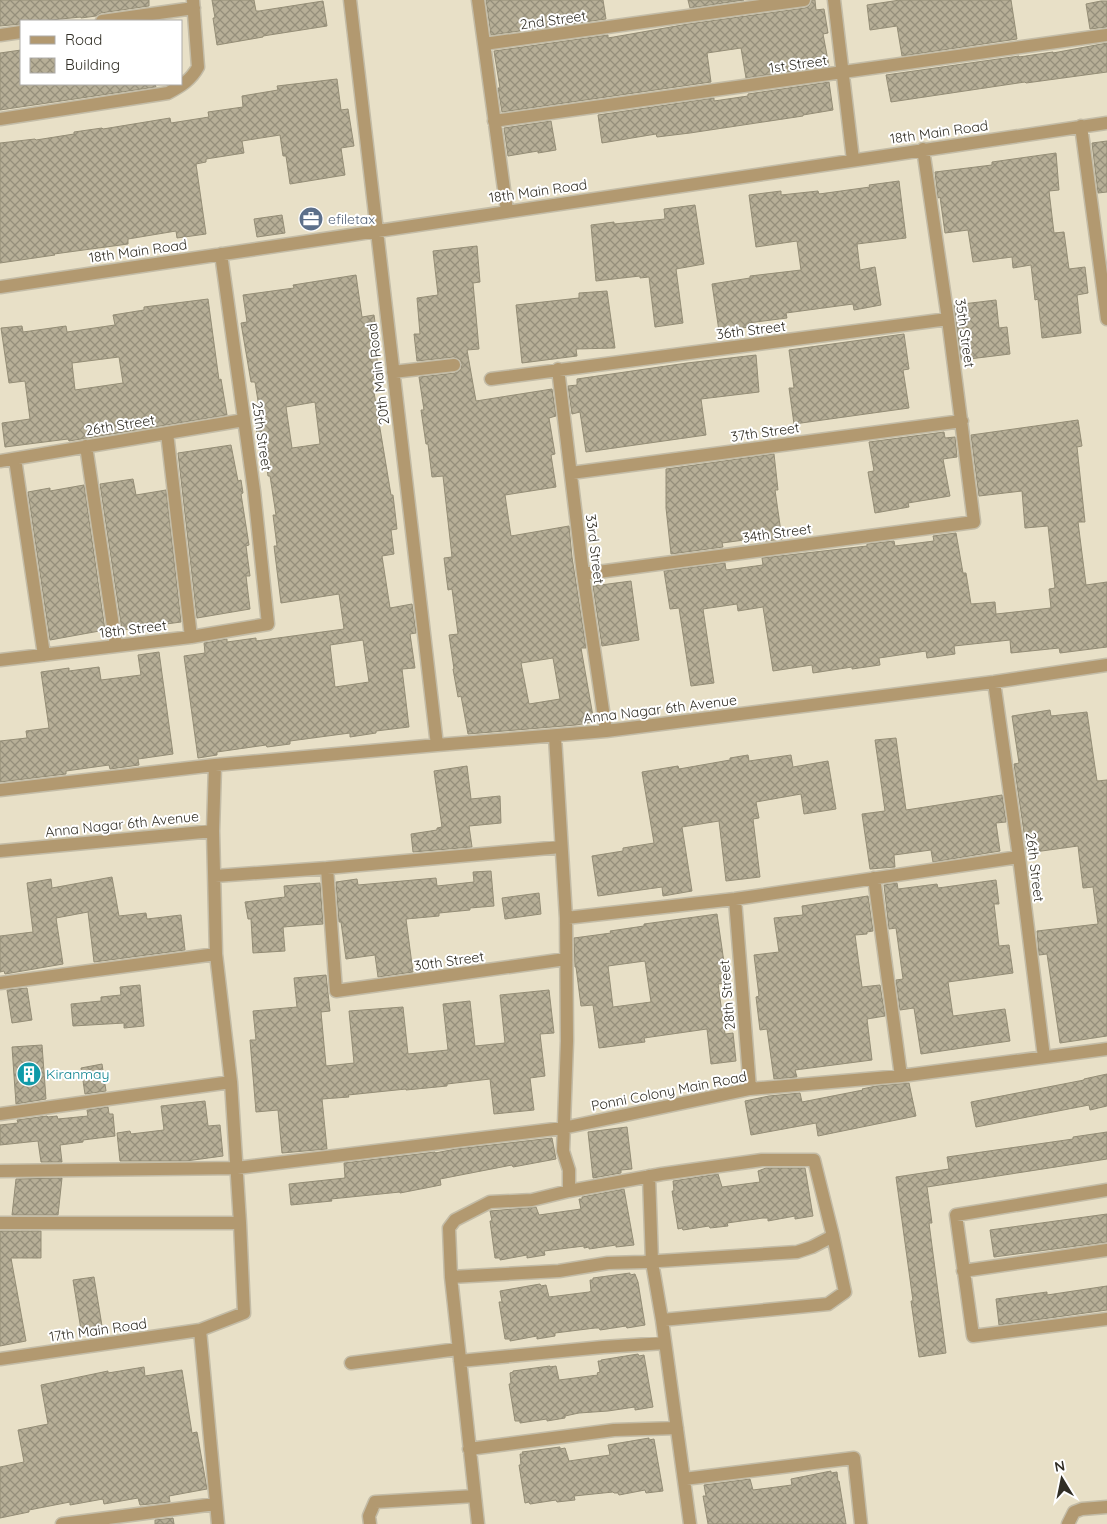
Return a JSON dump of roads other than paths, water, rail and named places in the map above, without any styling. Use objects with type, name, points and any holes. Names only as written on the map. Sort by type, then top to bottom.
[{"type":"street","name":"20th Main Road","points":[[350,0],[437,745]]},
{"type":"street","points":[[478,0],[507,211]]},
{"type":"street","name":"2nd Street","points":[[484,44],[804,0]]},
{"type":"street","points":[[834,0],[853,160]]},
{"type":"street","points":[[0,119],[168,93],[194,75],[198,67],[193,4],[107,20]]},
{"type":"street","points":[[0,36],[20,32]]},
{"type":"street","name":"1st Street","points":[[494,121],[1107,35]]},
{"type":"street","name":"18th Main Road","points":[[0,287],[1107,123]]},
{"type":"street","points":[[1081,126],[1107,318]]},
{"type":"street","name":"35th Street","points":[[923,149],[962,421],[974,522]]},
{"type":"street","name":"25th Street","points":[[221,254],[254,491],[268,624]]},
{"type":"street","name":"36th Street","points":[[492,379],[948,320]]},
{"type":"street","points":[[393,372],[454,365]]},
{"type":"street","name":"33rd Street","points":[[558,369],[583,574],[606,731]]},
{"type":"street","name":"26th Street","points":[[0,461],[244,420]]},
{"type":"street","name":"37th Street","points":[[571,473],[962,421]]},
{"type":"street","points":[[167,433],[191,637]]},
{"type":"street","points":[[86,446],[116,646]]},
{"type":"street","points":[[15,459],[44,655]]},
{"type":"street","name":"34th Street","points":[[583,574],[974,522]]},
{"type":"street","name":"18th Street","points":[[0,660],[191,637],[268,624]]},
{"type":"street","name":"Anna Nagar 6th Avenue","points":[[0,790],[215,765],[606,731],[994,682],[1107,665]]},
{"type":"street","name":"26th Street","points":[[994,682],[1019,857],[1044,1057]]},
{"type":"street","points":[[555,736],[566,918],[567,1041],[563,1151],[569,1170],[569,1191]]},
{"type":"street","name":"Anna Nagar 6th Avenue","points":[[0,851],[213,831],[215,765]]},
{"type":"street","points":[[0,1223],[240,1223],[231,1082],[216,954],[213,831]]},
{"type":"street","points":[[215,876],[561,847]]},
{"type":"street","points":[[566,918],[734,899],[1019,857]]},
{"type":"street","name":"30th Street","points":[[327,868],[336,992],[566,960]]},
{"type":"street","points":[[874,878],[901,1076]]},
{"type":"street","name":"28th Street","points":[[734,899],[750,1089]]},
{"type":"street","points":[[0,983],[216,954]]},
{"type":"street","name":"Ponni Colony Main Road","points":[[0,1171],[237,1168],[563,1128],[750,1089],[901,1076],[1107,1049]]},
{"type":"street","points":[[0,1114],[231,1082]]},
{"type":"street","points":[[478,1524],[451,1277],[449,1228],[454,1220],[490,1202],[532,1200],[649,1176],[762,1160],[814,1160],[845,1292],[828,1304],[662,1320]]},
{"type":"street","points":[[649,1176],[652,1262],[662,1320],[690,1524]]},
{"type":"street","points":[[1107,1190],[956,1215],[973,1336],[1107,1318]]},
{"type":"street","name":"17th Main Road","points":[[0,1360],[200,1330],[244,1312],[240,1223]]},
{"type":"street","points":[[451,1277],[559,1271],[608,1263],[652,1262],[797,1252],[812,1247],[833,1236]]},
{"type":"street","points":[[963,1271],[1107,1250]]},
{"type":"street","points":[[200,1330],[218,1524]]},
{"type":"street","points":[[351,1363],[665,1343]]},
{"type":"street","points":[[470,1455],[614,1430],[677,1428]]},
{"type":"street","points":[[684,1479],[854,1458],[861,1524]]},
{"type":"street","points":[[370,1524],[369,1516],[375,1502],[475,1496]]},
{"type":"street","points":[[67,1524],[144,1519],[215,1504]]},
{"type":"street","points":[[1068,1524],[1074,1512],[1082,1509],[1107,1507]]},
{"type":"place","name":"efiletax","points":[[311,219]]},
{"type":"place","name":"Kiranmay","points":[[29,1074]]}]
